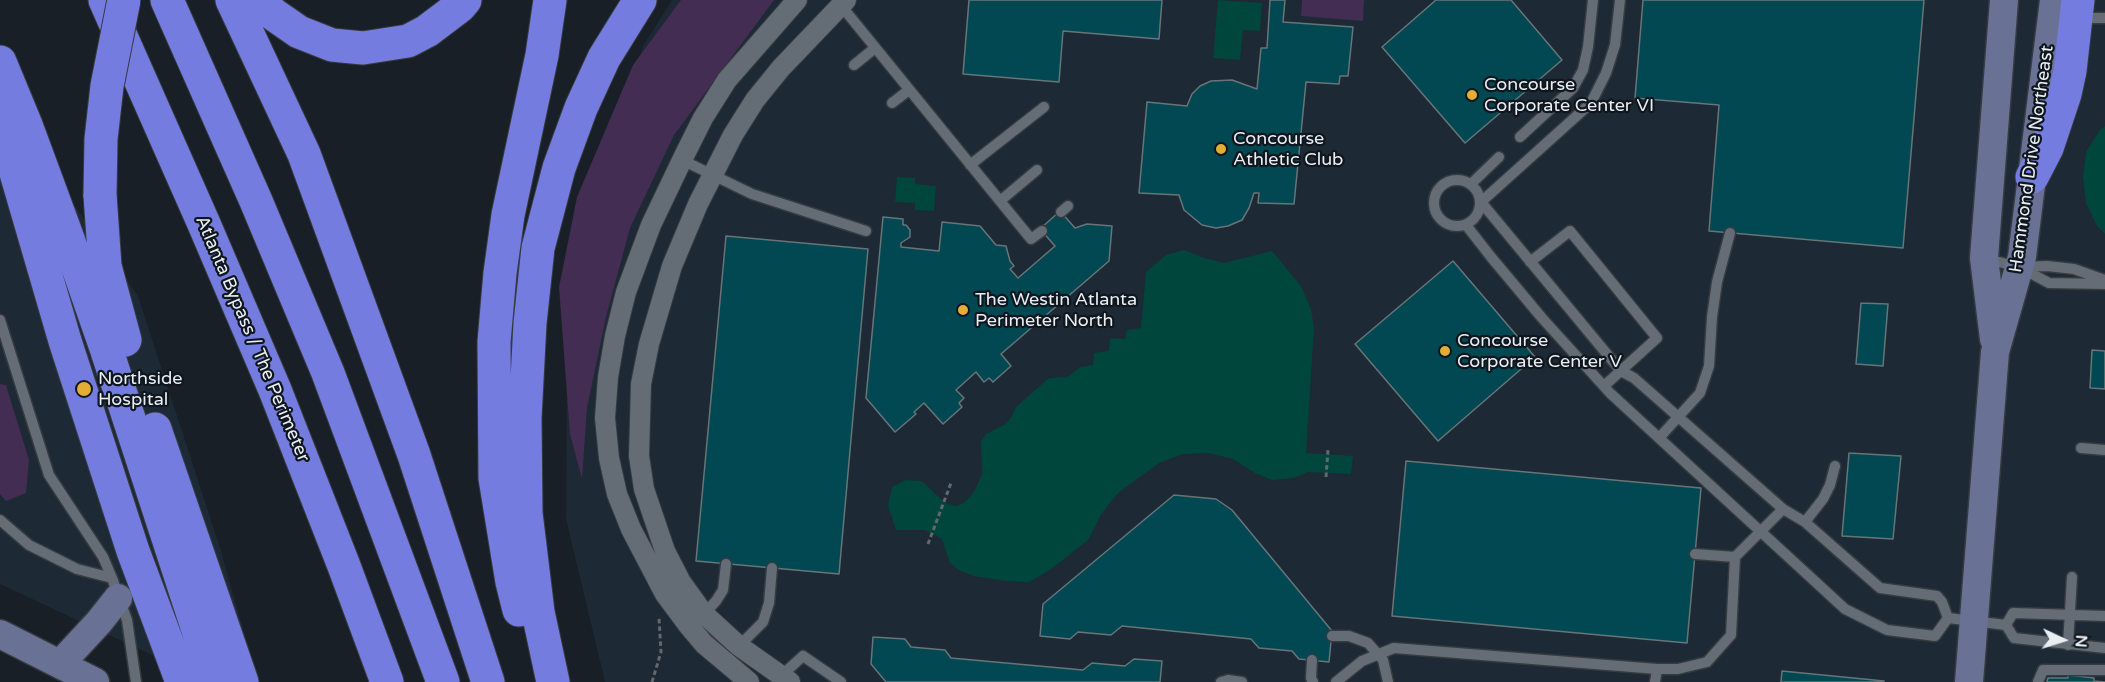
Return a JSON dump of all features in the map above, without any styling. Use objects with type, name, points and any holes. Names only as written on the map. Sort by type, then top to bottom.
[{"type":"highway","name":"Atlanta Bypass / The Perimeter","points":[[105,0],[271,380],[387,682]]},
{"type":"highway","points":[[124,0],[107,86],[102,139],[100,195],[105,266],[122,331],[242,682]]},
{"type":"highway","points":[[167,0],[256,201],[328,373],[443,682]]},
{"type":"highway","points":[[232,0],[304,154],[414,455],[488,682]]},
{"type":"highway","points":[[259,0],[273,14],[299,32],[332,45],[363,48],[408,41],[427,31],[465,0]]},
{"type":"highway","points":[[544,682],[524,631],[512,582],[495,478],[494,342],[506,226],[542,55],[550,0]]},
{"type":"highway","points":[[553,682],[538,612],[526,513],[525,418],[530,323],[538,248],[559,168],[581,108],[604,57],[640,0]]},
{"type":"highway","points":[[2032,177],[2047,148],[2065,94],[2078,9]]},
{"type":"highway","points":[[0,62],[71,247],[215,682]]},
{"type":"highway","points":[[0,118],[65,341],[133,551],[182,682]]},
{"type":"main road","name":"Hammond Drive Northeast","points":[[1995,352],[1984,258],[2004,0]]},
{"type":"main road","name":"Hammond Drive Northeast","points":[[1969,682],[1961,620],[1995,352],[2019,267],[2032,177]]},
{"type":"main road","points":[[61,663],[99,622],[115,588]]},
{"type":"main road","points":[[0,634],[95,682]]},
{"type":"street","points":[[748,682],[704,644],[665,594],[631,529],[618,494],[609,458],[605,418],[608,377],[626,292],[651,225],[703,118],[728,80],[755,46],[798,0]]},
{"type":"street","points":[[786,679],[739,646],[704,614],[681,582],[665,551],[644,489],[639,456],[641,384],[648,344],[672,266],[733,135],[755,100],[841,2]]},
{"type":"lane","points":[[1539,149],[1523,134],[1573,88],[1583,70],[1593,0]]},
{"type":"lane","points":[[1620,0],[1615,45],[1606,73],[1591,102],[1481,202],[1477,215],[1466,225],[1452,226],[1439,219],[1435,212],[1435,195],[1438,188],[1452,180],[1471,184],[1481,202],[1622,371],[1634,378],[1783,509],[1805,522],[1880,588],[1936,596],[1961,620],[2006,625]]},
{"type":"lane","points":[[841,2],[875,48],[1031,239],[1042,231]]},
{"type":"lane","points":[[854,65],[875,48]]},
{"type":"lane","points":[[892,103],[909,90]]},
{"type":"lane","points":[[970,165],[1044,107]]},
{"type":"lane","points":[[1471,184],[1499,157]]},
{"type":"lane","points":[[682,160],[712,177],[752,194],[866,231]]},
{"type":"lane","points":[[1000,201],[1037,170]]},
{"type":"lane","points":[[1466,225],[1604,386],[1845,609],[1887,630],[1935,636],[1961,620]]},
{"type":"lane","points":[[1530,262],[1570,231],[1657,338],[1604,386]]},
{"type":"lane","points":[[1659,438],[1700,393],[1709,366],[1717,282],[1730,233]]},
{"type":"lane","points":[[1984,258],[2019,267],[2049,283],[2105,282]]},
{"type":"lane","points":[[2019,267],[2047,266],[2074,269],[2105,282]]},
{"type":"lane","points":[[0,320],[49,475],[102,557],[115,588],[127,620],[136,682]]},
{"type":"lane","points":[[2081,447],[2105,450]]},
{"type":"lane","points":[[1805,522],[1823,499],[1835,466]]},
{"type":"lane","points":[[1336,682],[1362,661],[1394,648],[1656,669],[1678,669],[1707,662],[1731,635],[1735,557],[1783,509]]},
{"type":"lane","points":[[0,520],[30,545],[115,588]]},
{"type":"lane","points":[[1695,554],[1735,557]]},
{"type":"lane","points":[[704,614],[723,590],[726,564]]},
{"type":"lane","points":[[739,646],[762,622],[769,603],[772,568]]},
{"type":"lane","points":[[2068,645],[2072,577]]},
{"type":"lane","points":[[2006,625],[2013,613],[2069,613],[2105,616]]},
{"type":"lane","points":[[2006,625],[2014,638],[2105,648]]},
{"type":"lane","points":[[1332,636],[1349,636],[1368,643],[1383,660],[1388,682]]},
{"type":"lane","points":[[786,679],[803,656],[841,682]]},
{"type":"lane","points":[[1312,660],[1311,678],[1313,682]]},
{"type":"lane","points":[[1655,682],[1656,669]]},
{"type":"lane","points":[[2038,682],[2043,670],[2105,670]]},
{"type":"lane","points":[[1221,682],[1228,680],[1242,682]]},
{"type":"path","points":[[1326,477],[1328,450]]},
{"type":"path","points":[[928,544],[951,483]]},
{"type":"path","points":[[652,682],[661,652],[659,618]]},
{"type":"shaded area","points":[[672,0],[2105,0],[2105,682],[605,682],[566,519],[567,350],[643,46]]},
{"type":"shaded area","points":[[681,0],[774,0],[674,135],[630,228],[606,317],[587,408],[582,479],[570,434],[559,287],[577,197],[633,65]]},
{"type":"shaded area","points":[[1218,0],[1262,3],[1260,31],[1243,30],[1240,60],[1213,58]]},
{"type":"shaded area","points":[[1302,0],[1364,0],[1363,21],[1301,16]]},
{"type":"shaded area","name":"Northside Hospital","points":[[0,99],[138,296],[221,551],[258,682],[198,682],[154,656],[0,584]]},
{"type":"shaded area","points":[[2105,126],[2105,234],[2097,226],[2086,203],[2083,177],[2086,152]]},
{"type":"shaded area","points":[[897,177],[915,178],[915,184],[936,186],[934,211],[915,210],[915,203],[895,202]]},
{"type":"shaded area","points":[[1184,250],[1224,263],[1272,251],[1301,286],[1311,309],[1314,328],[1306,453],[1353,456],[1351,474],[1308,472],[1294,478],[1272,480],[1255,473],[1233,459],[1209,453],[1183,454],[1159,463],[1118,493],[1102,513],[1088,540],[1050,570],[1029,582],[974,576],[959,570],[950,563],[942,539],[925,530],[896,530],[888,506],[892,487],[906,480],[922,481],[945,503],[956,506],[965,502],[974,492],[982,474],[981,442],[986,434],[1004,425],[1011,418],[1016,407],[1049,378],[1068,377],[1080,367],[1093,365],[1094,353],[1109,351],[1110,338],[1125,339],[1127,330],[1141,328],[1146,272],[1166,255]]},
{"type":"shaded area","points":[[0,384],[6,385],[29,460],[26,493],[6,501],[0,494]]},
{"type":"building","points":[[969,0],[1162,0],[1159,39],[1063,31],[1059,82],[963,74]]},
{"type":"building","name":"Concourse Athletic Club","points":[[1270,0],[1285,0],[1283,22],[1353,27],[1348,76],[1340,76],[1339,84],[1306,82],[1294,204],[1258,203],[1259,193],[1254,193],[1242,220],[1216,228],[1202,225],[1184,210],[1179,195],[1139,193],[1147,102],[1187,106],[1192,94],[1200,86],[1211,81],[1232,80],[1257,89],[1261,48],[1267,48]]},
{"type":"building","name":"Concourse Corporate Center VI","points":[[1436,0],[1511,0],[1562,60],[1465,143],[1382,47]]},
{"type":"building","points":[[1643,0],[1924,0],[1903,248],[1709,231],[1719,105],[1635,98]]},
{"type":"building","name":"The Westin Atlanta Perimeter North","points":[[1060,211],[1075,228],[1087,224],[1112,226],[1109,261],[1001,354],[1011,366],[993,382],[989,378],[984,382],[976,372],[956,390],[964,398],[959,403],[962,407],[943,424],[924,403],[914,412],[916,414],[895,432],[866,398],[883,217],[903,219],[903,225],[910,230],[910,237],[901,243],[901,247],[939,251],[942,222],[980,226],[996,245],[1006,246],[1010,261],[1014,266],[1010,269],[1018,278],[1055,246],[1040,229]]},
{"type":"building","points":[[726,236],[868,249],[839,574],[696,561]]},
{"type":"building","name":"Concourse Corporate Center V","points":[[1453,261],[1535,357],[1438,441],[1355,344]]},
{"type":"building","points":[[1861,303],[1888,304],[1883,366],[1856,364]]},
{"type":"building","points":[[2092,350],[2105,351],[2105,389],[2090,388]]},
{"type":"building","points":[[1849,453],[1901,456],[1893,539],[1842,536]]},
{"type":"building","points":[[1406,461],[1701,488],[1687,643],[1392,616]]},
{"type":"building","points":[[1174,495],[1216,499],[1232,510],[1332,631],[1329,662],[1299,659],[1292,651],[1259,648],[1251,639],[1122,626],[1111,635],[1078,632],[1070,639],[1040,636],[1043,604]]},
{"type":"building","points":[[873,637],[905,639],[911,647],[945,650],[951,658],[1083,670],[1092,663],[1125,666],[1134,659],[1162,661],[1160,682],[886,682],[871,664]]},
{"type":"building","points":[[1782,671],[1884,681],[1884,682],[1781,682]]},
{"type":"building","points":[[2068,675],[2094,678],[2094,681],[2105,682],[2047,682],[2048,678],[2068,678]]},
{"type":"place","name":"Concourse Corporate Center VI","points":[[1472,95]]},
{"type":"place","name":"Concourse Athletic Club","points":[[1221,149]]},
{"type":"place","name":"The Westin Atlanta Perimeter North","points":[[963,310]]},
{"type":"place","name":"Concourse Corporate Center V","points":[[1445,351]]},
{"type":"place","name":"Northside Hospital","points":[[84,389]]}]
